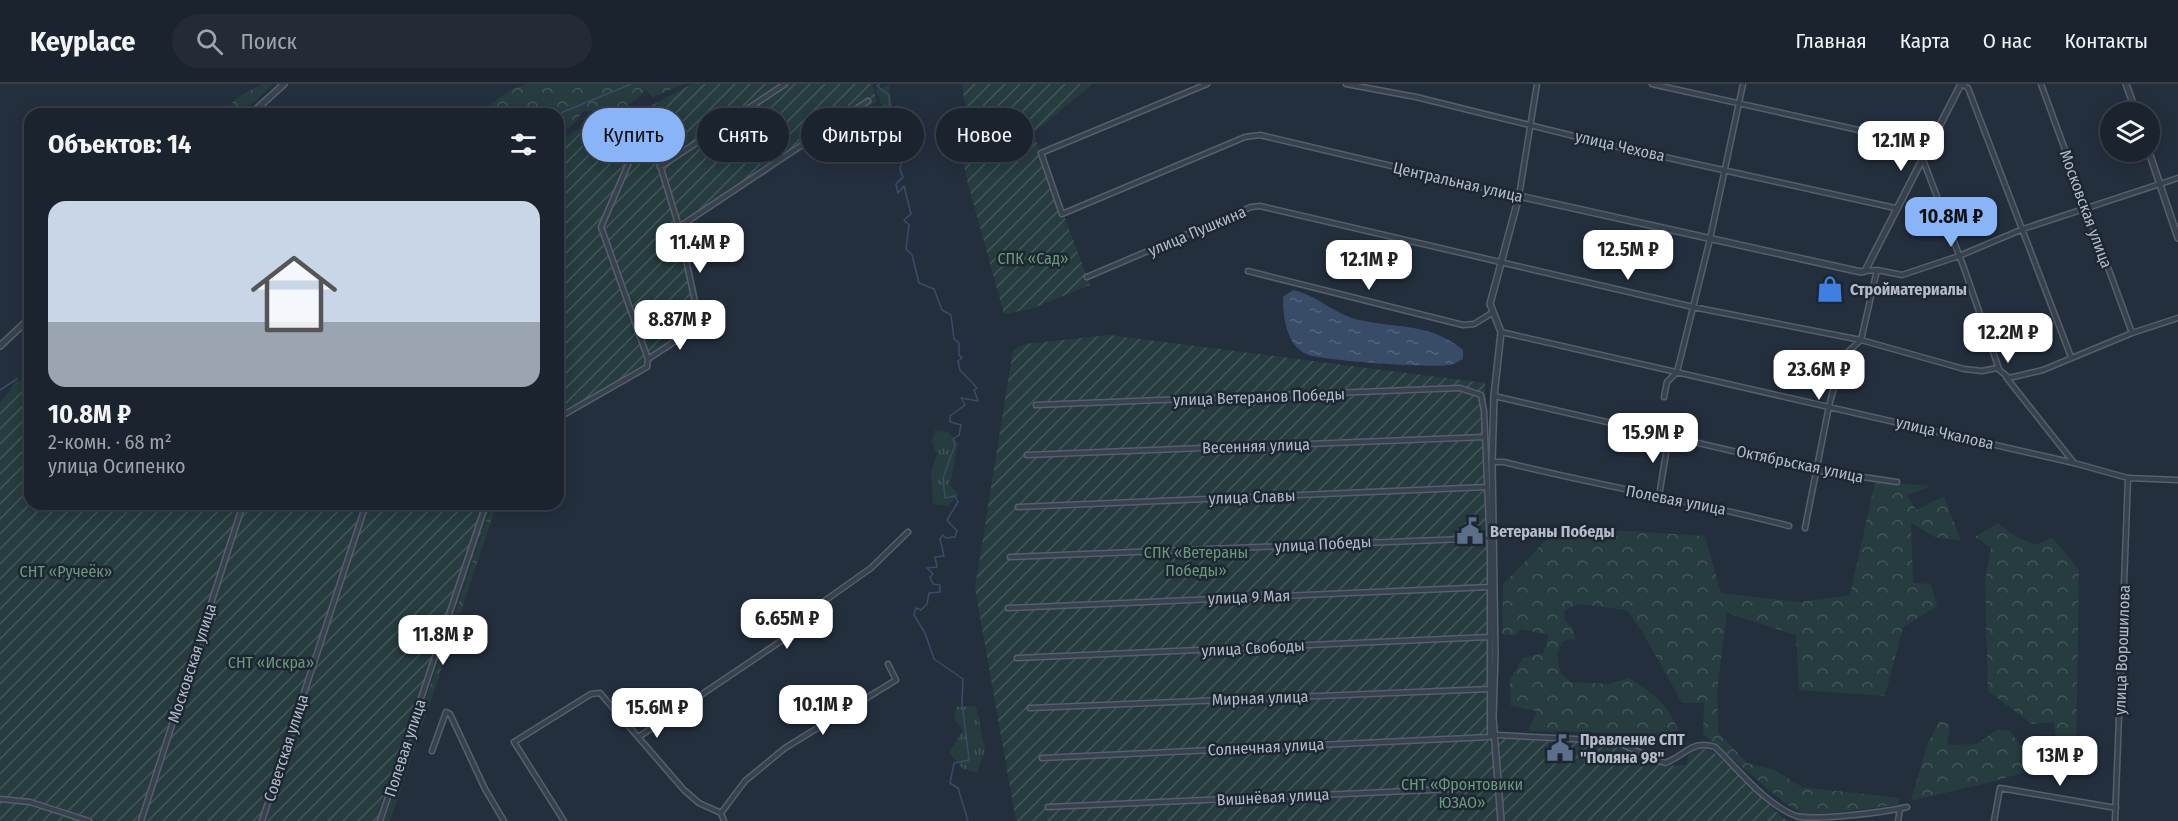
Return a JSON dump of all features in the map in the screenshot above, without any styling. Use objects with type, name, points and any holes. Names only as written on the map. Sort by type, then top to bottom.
[{"type":"street","points":[[258,108],[284,84]]},
{"type":"street","points":[[660,167],[785,84]]},
{"type":"street","name":"Центральная улица","points":[[1207,84],[1041,153],[1062,214],[1245,136],[1260,135],[1855,273],[1877,270],[1902,275],[2085,208],[2178,178]]},
{"type":"street","name":"улица Чехова","points":[[1346,84],[1416,97],[1895,208]]},
{"type":"street","points":[[1501,821],[1493,736],[1489,637],[1494,396],[1501,332],[1490,304],[1519,196],[1530,140],[1529,125],[1537,84]]},
{"type":"street","points":[[1652,84],[1908,141],[1925,149]]},
{"type":"street","points":[[1664,397],[1667,382],[1677,372],[1710,239],[1743,84]]},
{"type":"street","points":[[1865,272],[1925,149],[1962,84],[1968,88],[2072,357]]},
{"type":"street","name":"Московская улица","points":[[2041,84],[2132,333]]},
{"type":"street","points":[[2126,84],[2132,102]]},
{"type":"street","points":[[679,227],[868,101]]},
{"type":"street","points":[[1922,156],[1998,368],[2074,463]]},
{"type":"street","points":[[564,415],[647,367],[648,359],[601,227],[629,162]]},
{"type":"street","points":[[648,359],[700,325],[679,227],[659,162]]},
{"type":"street","points":[[2153,162],[2178,238]]},
{"type":"street","name":"улица Пушкина","points":[[1087,277],[1251,207],[1260,206],[1693,307],[1861,340],[1964,369],[1982,371],[1998,368],[2009,378],[2043,370],[2132,333],[2178,318]]},
{"type":"street","points":[[1805,528],[1815,470],[1842,357],[1861,340],[1877,270]]},
{"type":"street","points":[[1248,271],[1463,325],[1474,324],[1492,313]]},
{"type":"street","points":[[0,346],[24,324]]},
{"type":"street","name":"улица Чкалова","points":[[1501,332],[2074,463],[2128,478],[2178,480]]},
{"type":"street","name":"улица Ветеранов Победы","points":[[1036,405],[1460,388],[1481,395],[1485,437]]},
{"type":"street","name":"Октябрьская улица","points":[[1494,396],[1815,470],[1897,482]]},
{"type":"street","points":[[1659,497],[1669,435]]},
{"type":"street","points":[[1485,437],[1490,538],[1493,736]]},
{"type":"street","name":"Весенняя улица","points":[[1027,455],[1485,437]]},
{"type":"street","name":"Полевая улица","points":[[1492,462],[1504,462],[1659,497],[1724,509],[1789,526]]},
{"type":"street","name":"улица Ворошилова","points":[[2115,821],[2128,478]]},
{"type":"street","name":"улица Славы","points":[[1018,507],[1487,487]]},
{"type":"street","name":"Московская улица","points":[[141,821],[241,510]]},
{"type":"street","name":"Советская улица","points":[[262,821],[364,510]]},
{"type":"street","name":"Полевая улица","points":[[380,821],[484,510]]},
{"type":"street","points":[[640,736],[784,639],[806,614],[871,568],[908,532]]},
{"type":"street","name":"улица Победы","points":[[1010,557],[1490,538]]},
{"type":"street","name":"улица 9 Мая","points":[[1008,608],[1490,587]]},
{"type":"street","name":"улица Свободы","points":[[1017,658],[1489,637]]},
{"type":"street","points":[[721,813],[745,781],[785,748],[896,680],[888,664]]},
{"type":"street","name":"Мирная улица","points":[[1030,708],[1490,689]]},
{"type":"street","points":[[564,821],[514,742],[591,694],[600,693],[640,736],[684,790],[699,803],[721,813],[724,821]]},
{"type":"street","points":[[432,751],[446,712],[450,714],[485,789],[504,821]]},
{"type":"street","name":"Солнечная улица","points":[[1042,758],[1493,736],[1614,741],[1665,763],[1678,757],[1692,746],[1706,744],[1715,747],[1776,804],[1798,817],[1810,819]]},
{"type":"street","name":"Вишнёвая улица","points":[[1048,807],[1499,787]]},
{"type":"street","points":[[1994,821],[2000,788],[2115,808]]},
{"type":"street","points":[[0,799],[30,802],[89,821]]},
{"type":"street","points":[[1810,819],[1907,807]]},
{"type":"street","points":[[1898,821],[1900,808]]},
{"type":"green space","points":[[262,84],[274,84],[248,108],[230,108],[237,98]]},
{"type":"green space","points":[[529,84],[684,84],[653,97],[646,90],[623,108],[582,108],[582,112],[573,125],[564,130],[564,108],[485,108],[508,92]]},
{"type":"green space","points":[[692,84],[872,84],[877,102],[868,108],[801,108],[801,151],[789,159],[789,108],[697,108],[697,162],[784,162],[681,229],[705,326],[564,416],[564,137],[582,127],[582,162],[685,162],[685,108],[647,108]]},
{"type":"green space","name":"СПК «Сад»","points":[[962,84],[1093,84],[1033,133],[1033,108],[965,108]]},
{"type":"green space","points":[[889,85],[893,108],[883,108],[876,90]]},
{"type":"green space","name":"СПК «Сад»","points":[[1033,133],[1090,285],[1031,309],[1004,314],[963,162],[1033,162]]},
{"type":"green space","name":"СПК «Ветераны Победы»","points":[[1109,335],[1485,383],[1490,521],[1488,739],[1497,763],[1499,821],[1016,821],[975,588],[1013,350],[1026,344]]},
{"type":"green space","name":"СНТ «Искра»","points":[[24,378],[24,510],[489,510],[382,821],[0,821],[0,403],[16,383]]},
{"type":"green space","points":[[935,430],[948,432],[958,443],[950,485],[958,494],[948,506],[933,504],[931,472],[937,454],[932,443]]},
{"type":"green space","points":[[1875,482],[1931,486],[1907,495],[1916,510],[1944,496],[1961,541],[1935,537],[1911,523],[1913,583],[1931,584],[1937,606],[1903,627],[1885,696],[1799,690],[1796,635],[1727,613],[1717,692],[1718,732],[1747,763],[1775,770],[1802,787],[1900,798],[1897,805],[1807,816],[1786,804],[1703,734],[1704,703],[1682,703],[1643,633],[1627,610],[1580,604],[1565,610],[1564,619],[1572,628],[1576,639],[1563,641],[1557,654],[1560,672],[1571,682],[1609,684],[1629,678],[1660,701],[1671,715],[1680,734],[1528,731],[1537,711],[1511,706],[1510,680],[1523,658],[1543,653],[1549,635],[1520,629],[1517,635],[1502,635],[1503,584],[1549,537],[1594,529],[1705,536],[1721,593],[1801,602],[1850,595]]},
{"type":"green space","points":[[490,510],[495,510],[390,821],[384,821]]},
{"type":"green space","points":[[1998,523],[2015,536],[2036,545],[2052,537],[2079,570],[2076,750],[2058,749],[2054,722],[2032,724],[1988,691],[1985,580],[1991,548],[1975,537]]},
{"type":"green space","points":[[976,706],[985,749],[977,773],[962,768],[949,752],[963,731],[954,718],[956,707]]},
{"type":"green space","points":[[1939,721],[1950,724],[1947,745],[1977,744],[1998,729],[2010,731],[2020,745],[2063,755],[2066,760],[1995,781],[1911,801],[1926,748]]},
{"type":"green space","points":[[1505,737],[1608,742],[1631,748],[1665,766],[1687,765],[1689,752],[1706,750],[1716,754],[1783,818],[1789,821],[1504,821],[1499,743]]},
{"type":"water","points":[[1293,290],[1310,296],[1352,318],[1409,327],[1436,334],[1463,350],[1463,359],[1450,365],[1422,366],[1354,361],[1306,354],[1294,344],[1285,321],[1283,297]]},
{"type":"waterway","points":[[564,112],[631,84]]},
{"type":"waterway","points":[[880,84],[877,86],[889,95],[890,110],[885,119],[891,127],[889,133],[901,142],[908,152],[900,166],[903,177],[896,184],[898,193],[904,186],[911,214],[904,220],[909,225],[906,249],[912,255],[919,283],[934,289],[942,310],[951,315],[954,339],[959,343],[959,355],[962,358],[958,361],[960,370],[977,388],[974,390],[978,401],[961,398],[965,405],[950,416],[950,422],[961,425],[959,435],[953,439],[955,445],[943,478],[945,498],[955,496],[958,502],[947,520],[957,531],[955,537],[946,538],[943,535],[940,539],[944,556],[935,557],[937,567],[927,568],[933,574],[930,577],[933,584],[940,585],[940,592],[929,593],[927,604],[921,610],[916,608],[914,615],[925,633],[934,659],[963,679],[962,702],[969,760],[954,763],[950,783],[958,788],[968,821]]},
{"type":"waterway","points":[[0,390],[17,379]]},
{"type":"place","name":"Стройматериалы","points":[[1830,289]]},
{"type":"place","name":"Ветераны Победы","points":[[1470,531]]},
{"type":"place","name":"Правление СПТ \"Поляна 98\"","points":[[1560,748]]},
{"type":"park label","name":"СНТ «Ручеёк»","points":[[66,571]]},
{"type":"park label","name":"СНТ «Фронтовики ЮЗАО»","points":[[1462,793]]}]
